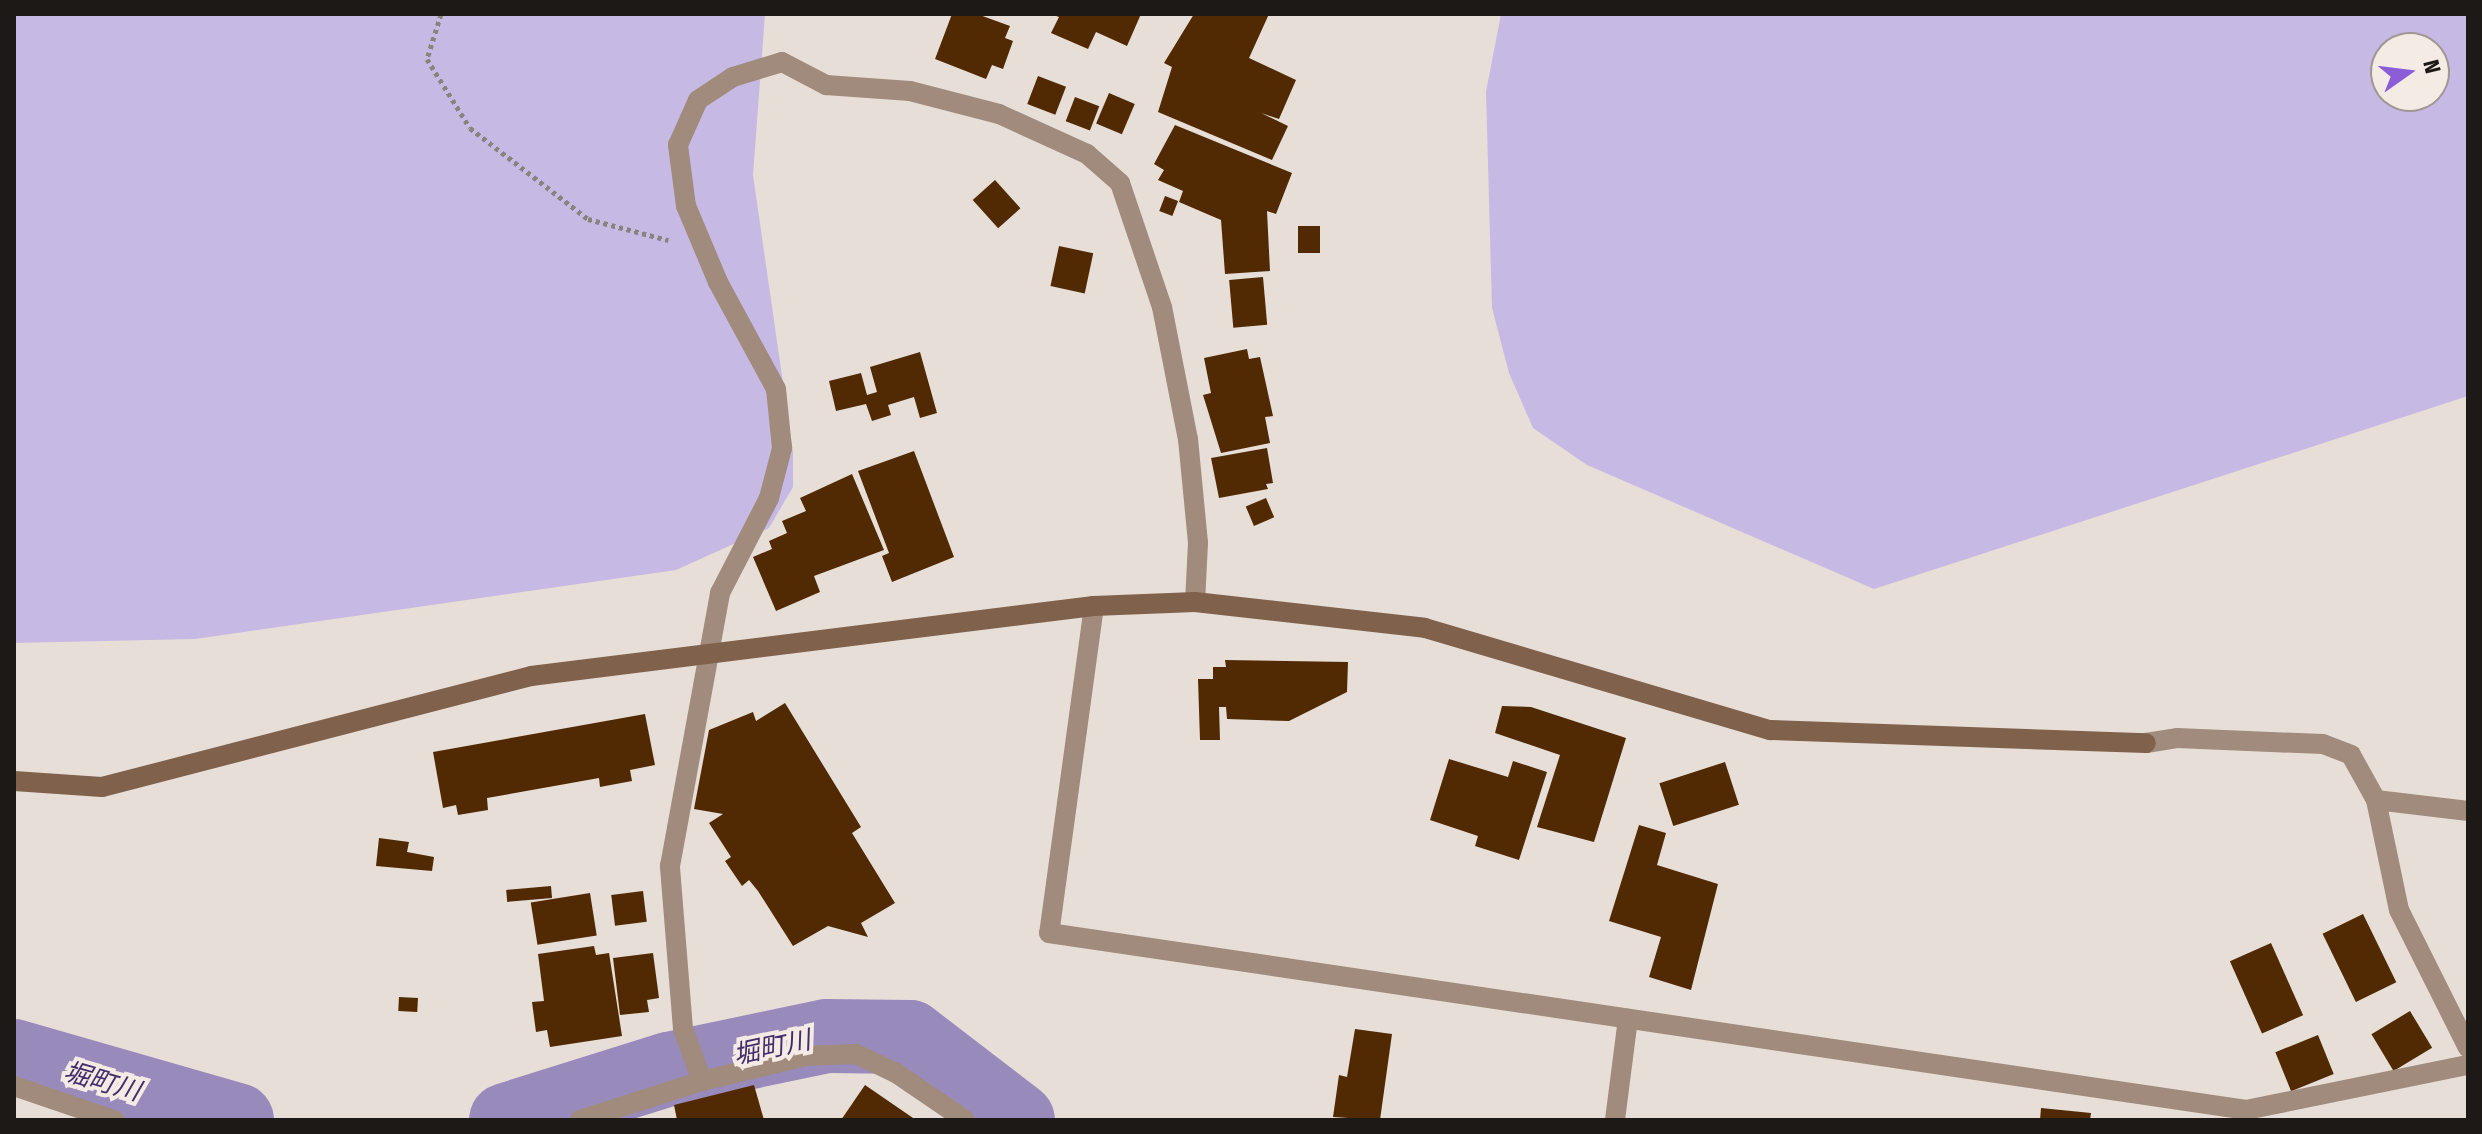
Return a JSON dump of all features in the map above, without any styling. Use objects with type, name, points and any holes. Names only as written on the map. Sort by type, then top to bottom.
[{"type":"street","points":[[702,1081],[683,1029],[670,866],[720,593],[769,498],[782,448],[776,389],[704,249],[686,206],[678,145],[698,100],[733,77],[782,62],[826,85],[910,91],[999,114],[1087,154],[1120,183],[1162,307],[1188,439],[1198,543],[1195,602]]},
{"type":"street","points":[[14,781],[102,787],[531,676],[1094,606],[1195,602],[1425,628],[1770,730],[2146,743],[2177,738],[2323,744],[2351,755],[2376,800],[2399,910],[2468,1048]]},
{"type":"street","points":[[1094,606],[1049,933],[2246,1110],[2468,1065]]},
{"type":"street","points":[[2376,800],[2468,811]]},
{"type":"street","points":[[1615,1120],[1628,1019]]},
{"type":"street","points":[[580,1120],[629,1112],[702,1081],[806,1056],[856,1054],[896,1073],[965,1120]]},
{"type":"street","points":[[14,1086],[89,1117],[114,1120]]},
{"type":"path","points":[[441,14],[427,59],[470,128],[588,219],[704,249]]},
{"type":"shaded area","points":[[14,14],[765,14],[753,175],[793,452],[793,487],[769,528],[676,570],[195,639],[14,643]]},
{"type":"shaded area","points":[[1501,14],[2468,14],[2468,396],[1874,589],[1587,465],[1533,428],[1509,373],[1492,308],[1486,92]]},
{"type":"building","points":[[952,14],[977,14],[1010,26],[1005,38],[1013,41],[1003,69],[992,65],[986,79],[935,59]]},
{"type":"building","points":[[1051,14],[1141,14],[1127,46],[1096,32],[1088,49],[1051,33],[1059,17]]},
{"type":"building","points":[[1194,14],[1269,14],[1249,58],[1296,80],[1279,119],[1261,113],[1288,126],[1272,160],[1158,112],[1172,67],[1164,63]]},
{"type":"building","points":[[1038,76],[1066,87],[1055,115],[1027,104]]},
{"type":"building","points":[[1109,93],[1135,104],[1122,134],[1096,123]]},
{"type":"building","points":[[1075,97],[1099,106],[1090,131],[1066,121]]},
{"type":"building","points":[[1175,125],[1292,173],[1276,214],[1267,211],[1270,271],[1225,274],[1221,220],[1179,202],[1183,191],[1158,180],[1164,170],[1154,164]]},
{"type":"building","points":[[995,180],[1020,208],[998,228],[973,200]]},
{"type":"building","points":[[1165,196],[1178,201],[1172,216],[1159,211]]},
{"type":"building","points":[[1298,226],[1320,226],[1320,253],[1298,253]]},
{"type":"building","points":[[1059,246],[1093,253],[1085,293],[1050,286]]},
{"type":"building","points":[[1263,277],[1267,325],[1233,328],[1229,280]]},
{"type":"building","points":[[1247,349],[1249,359],[1260,357],[1273,416],[1265,417],[1270,443],[1221,453],[1203,395],[1211,393],[1204,358]]},
{"type":"building","points":[[920,352],[937,413],[920,418],[914,397],[888,405],[891,415],[872,421],[866,404],[836,411],[829,381],[861,373],[867,395],[877,392],[870,367]]},
{"type":"building","points":[[1267,448],[1273,483],[1266,484],[1268,489],[1219,498],[1211,458]]},
{"type":"building","points":[[914,451],[954,557],[892,582],[882,556],[889,553],[858,471]]},
{"type":"building","points":[[852,474],[884,550],[814,576],[820,592],[776,611],[753,557],[772,549],[769,541],[787,533],[782,521],[806,511],[800,498]]},
{"type":"building","points":[[1266,498],[1274,517],[1254,526],[1246,507]]},
{"type":"building","points":[[1225,660],[1348,662],[1347,692],[1289,721],[1227,719],[1226,707],[1219,707],[1220,740],[1200,740],[1198,679],[1213,679],[1213,667],[1226,667]]},
{"type":"building","points":[[785,703],[861,827],[852,833],[895,903],[861,923],[868,937],[828,926],[793,946],[758,891],[749,880],[742,886],[725,861],[731,857],[709,823],[723,814],[694,809],[709,730],[753,712],[756,721]]},
{"type":"building","points":[[1502,706],[1531,707],[1626,738],[1594,842],[1537,827],[1560,755],[1495,733]]},
{"type":"building","points":[[645,714],[655,765],[630,770],[632,781],[600,787],[599,778],[487,798],[488,810],[458,815],[456,805],[443,808],[433,752]]},
{"type":"building","points":[[1449,759],[1508,777],[1513,761],[1547,772],[1519,860],[1475,846],[1478,836],[1430,820]]},
{"type":"building","points":[[1725,762],[1739,805],[1673,826],[1659,783]]},
{"type":"building","points":[[1639,825],[1666,833],[1657,865],[1718,884],[1691,990],[1649,977],[1661,937],[1609,921]]},
{"type":"building","points":[[379,838],[409,842],[407,852],[434,857],[432,871],[376,866]]},
{"type":"building","points":[[551,886],[552,898],[507,902],[506,890]]},
{"type":"building","points":[[643,891],[647,922],[615,926],[611,895]]},
{"type":"building","points":[[590,893],[597,935],[537,945],[531,902]]},
{"type":"building","points":[[2363,914],[2396,982],[2356,1002],[2323,934]]},
{"type":"building","points":[[2271,943],[2303,1015],[2262,1033],[2230,961]]},
{"type":"building","points":[[594,946],[596,955],[609,953],[622,1036],[550,1047],[547,1030],[536,1032],[532,1002],[544,1001],[538,954]]},
{"type":"building","points":[[653,953],[659,998],[647,1000],[649,1012],[620,1015],[613,958]]},
{"type":"building","points":[[399,997],[418,998],[417,1012],[398,1011]]},
{"type":"building","points":[[2410,1011],[2432,1048],[2394,1071],[2371,1034]]},
{"type":"building","points":[[1355,1029],[1392,1034],[1380,1120],[1333,1117],[1339,1075],[1347,1077]]},
{"type":"building","points":[[2318,1035],[2334,1074],[2291,1091],[2275,1052]]},
{"type":"building","points":[[754,1085],[764,1120],[677,1120],[674,1105]]},
{"type":"building","points":[[865,1085],[916,1120],[841,1120]]},
{"type":"building","points":[[2041,1108],[2091,1113],[2090,1120],[2040,1120]]},
{"type":"waterway","name":"堀町川","points":[[506,1120],[669,1069],[827,1036],[910,1037],[1018,1120]]},
{"type":"waterway","name":"堀町川","points":[[14,1056],[237,1120]]}]
